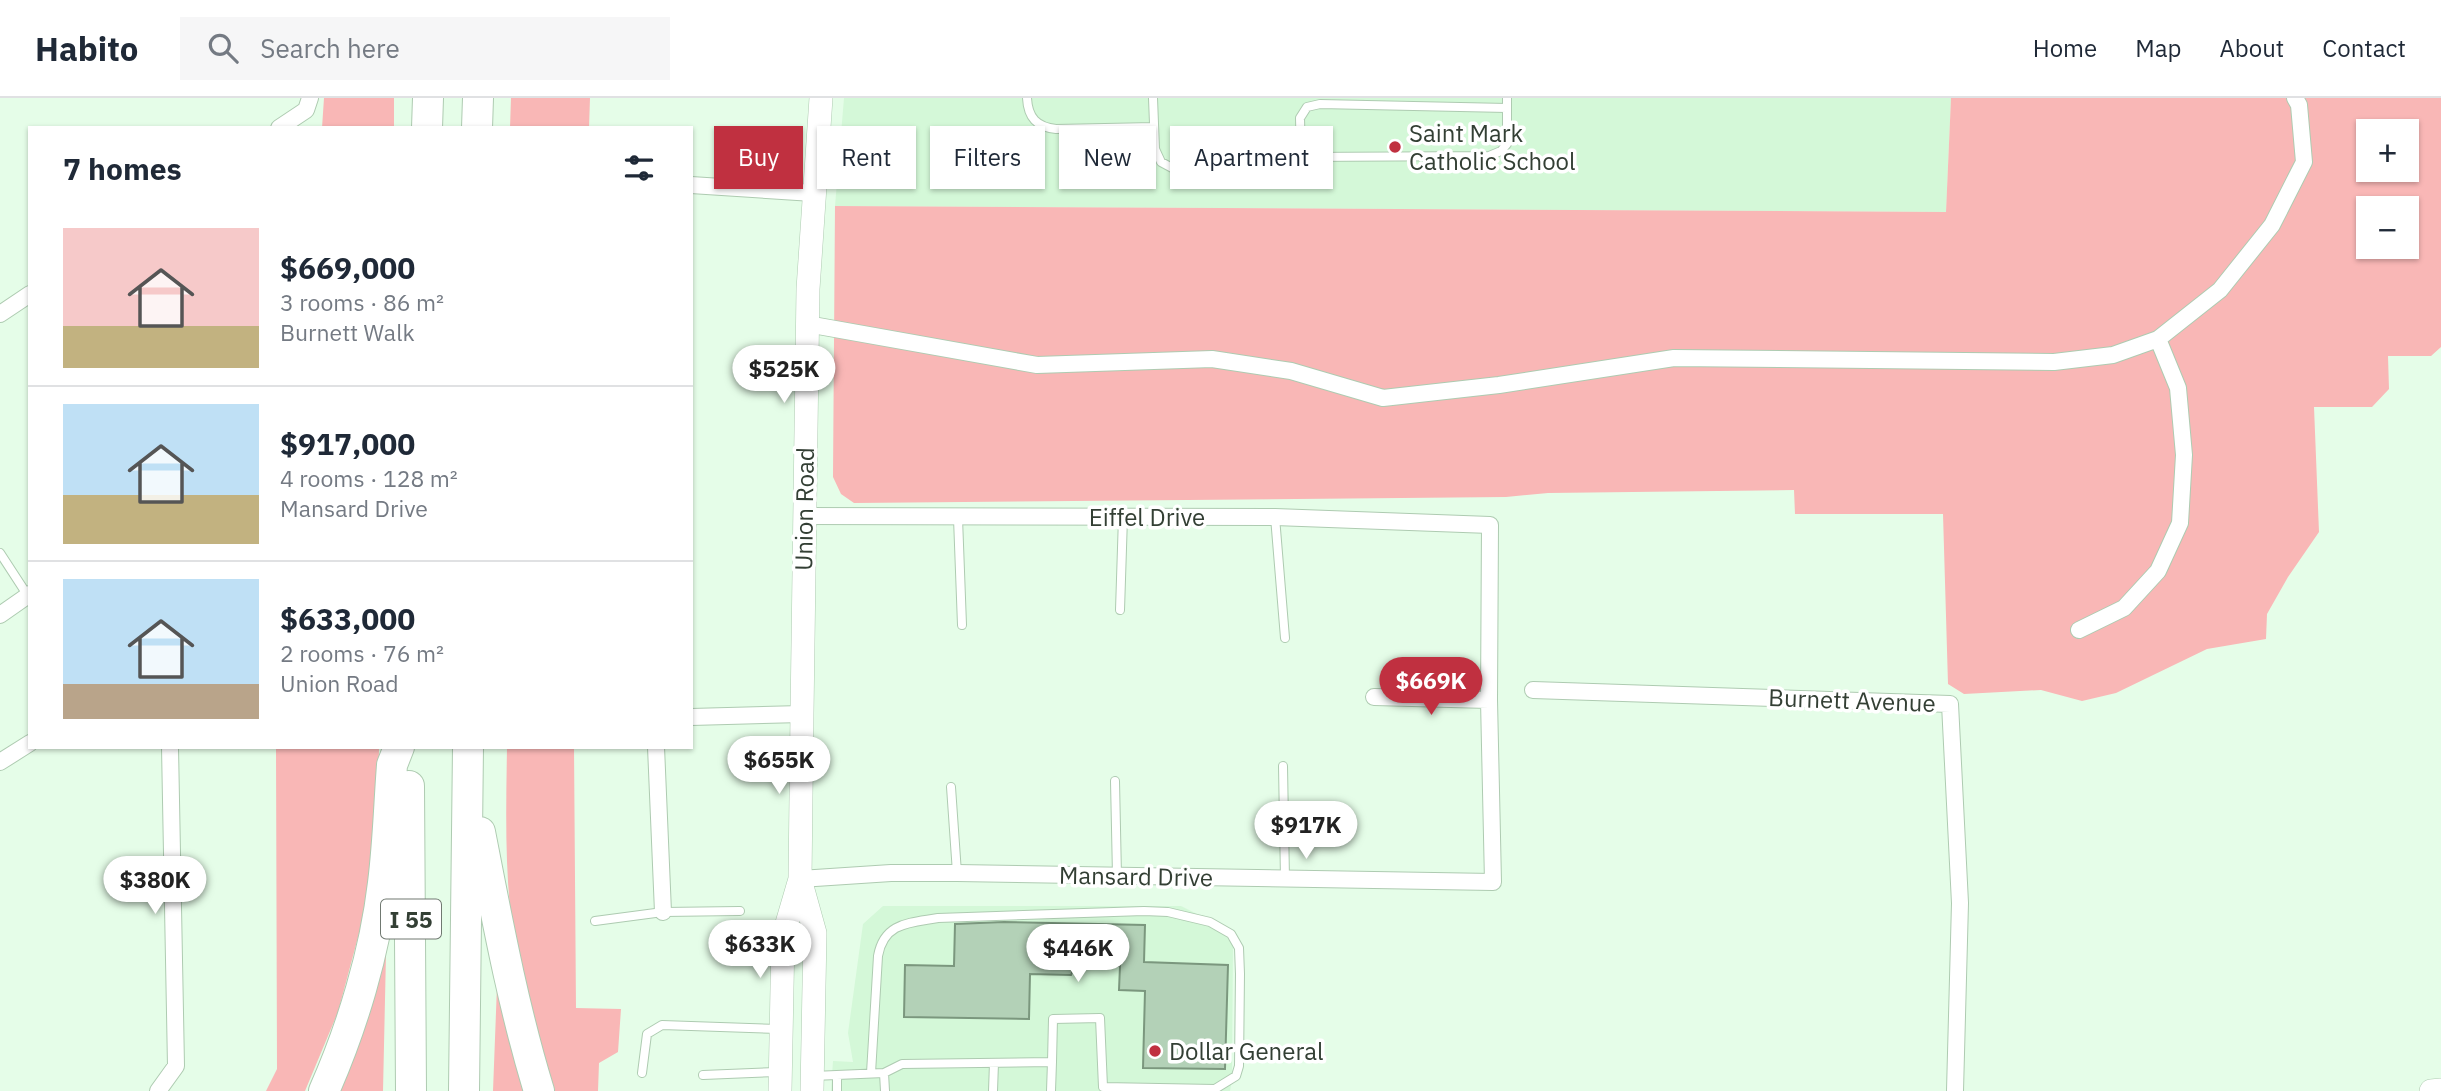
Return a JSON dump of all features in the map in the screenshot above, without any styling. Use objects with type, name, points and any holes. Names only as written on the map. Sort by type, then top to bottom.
[{"type":"highway","points":[[427,126],[428,98]]},
{"type":"highway","points":[[477,126],[478,98]]},
{"type":"highway","points":[[324,1091],[349,1027],[369,957],[383,886],[393,765],[398,749]]},
{"type":"highway","name":"I 55","points":[[410,749],[408,817],[411,1091]]},
{"type":"highway","points":[[468,760],[510,981],[538,1091]]},
{"type":"highway","name":"I 55","points":[[464,1091],[468,760]]},
{"type":"main road","name":"Union Road","points":[[780,1082],[783,937],[800,879],[807,324],[813,193],[821,98]]},
{"type":"main road","name":"Union Road","points":[[800,879],[815,933],[813,1083]]},
{"type":"main road","points":[[2431,1091],[2441,1090]]},
{"type":"street","points":[[282,126],[306,110],[310,98]]},
{"type":"street","points":[[807,324],[1037,365],[1212,359],[1292,371],[1383,398],[1499,385],[1674,358],[2054,362],[2113,355],[2158,340],[2220,290],[2272,225],[2304,162],[2299,105],[2295,98]]},
{"type":"street","points":[[693,185],[813,193]]},
{"type":"street","points":[[0,314],[28,295]]},
{"type":"street","points":[[2079,631],[2124,608],[2158,571],[2180,523],[2184,455],[2178,388],[2158,340]]},
{"type":"street","name":"Eiffel Drive","points":[[804,516],[1275,517],[1490,525]]},
{"type":"street","name":"Mansard Drive","points":[[800,879],[891,873],[957,873],[1493,882],[1489,700],[1490,525]]},
{"type":"street","points":[[0,615],[28,596]]},
{"type":"street","name":"Burnett Avenue","points":[[1533,690],[1950,704],[1960,903],[1955,1091]]},
{"type":"street","points":[[1374,697],[1489,700]]},
{"type":"street","points":[[693,717],[802,714]]},
{"type":"street","points":[[0,762],[28,744]]},
{"type":"street","points":[[158,1091],[176,1066],[170,749]]},
{"type":"street","points":[[656,749],[663,912]]},
{"type":"lane","points":[[1027,98],[1032,119],[1043,127],[1059,129]]},
{"type":"lane","points":[[1153,98],[1154,126]]},
{"type":"lane","points":[[1300,126],[1300,118],[1307,107],[1320,104],[1507,103],[1507,144],[1501,151],[1489,156],[1333,158]]},
{"type":"lane","points":[[1156,153],[1161,162],[1170,167]]},
{"type":"lane","points":[[1120,610],[1124,517]]},
{"type":"lane","points":[[1275,517],[1285,638]]},
{"type":"lane","points":[[957,518],[962,625]]},
{"type":"lane","points":[[0,552],[28,594]]},
{"type":"lane","points":[[1283,766],[1286,880]]},
{"type":"lane","points":[[1115,781],[1117,876]]},
{"type":"lane","points":[[951,787],[957,873]]},
{"type":"lane","points":[[595,921],[663,912],[740,911]]},
{"type":"lane","points":[[871,1073],[880,945],[890,932],[901,924],[938,918],[1168,912],[1210,922],[1231,934],[1238,948],[1241,974],[1239,1066],[1236,1076],[1215,1090],[1103,1089],[1100,1018],[1053,1019],[1051,1091]]},
{"type":"lane","points":[[642,1073],[647,1034],[662,1025],[781,1029]]},
{"type":"lane","points":[[813,1083],[838,1075],[884,1073],[902,1063],[1052,1062]]},
{"type":"lane","points":[[993,1091],[994,1063]]},
{"type":"lane","points":[[884,1073],[885,1091]]},
{"type":"lane","points":[[703,1074],[780,1082]]},
{"type":"lane","points":[[837,1091],[838,1075]]},
{"type":"shaded area","points":[[324,98],[394,98],[394,126],[322,126]]},
{"type":"shaded area","points":[[511,98],[590,98],[589,126],[510,126]]},
{"type":"shaded area","name":"Saint Mark Catholic School","points":[[844,98],[1951,98],[1946,212],[835,206],[836,189],[916,189],[916,126],[842,126]]},
{"type":"shaded area","points":[[1951,98],[2441,98],[2441,347],[2431,356],[2388,356],[2389,389],[2372,407],[2314,407],[2319,532],[2267,614],[2266,639],[2207,649],[2116,693],[2082,701],[2041,690],[1964,694],[1948,684],[1943,514],[1795,514],[1794,490],[1548,493],[1506,497],[854,503],[841,494],[833,477],[835,206],[1946,212]]},
{"type":"shaded area","points":[[276,749],[379,749],[378,821],[361,926],[338,1012],[305,1091],[266,1091],[277,1069]]},
{"type":"shaded area","points":[[507,749],[574,749],[576,1008],[621,1009],[618,1052],[599,1063],[598,1091],[555,1091],[516,951],[509,900]]},
{"type":"shaded area","points":[[883,906],[1181,906],[1215,923],[1233,945],[1230,1091],[831,1091],[833,1061],[853,1062],[848,1033],[863,924]]},
{"type":"shaded area","points":[[386,954],[383,1091],[340,1091],[369,1013],[381,957]]},
{"type":"shaded area","points":[[497,986],[524,1091],[493,1091]]},
{"type":"building","points":[[1004,922],[1145,925],[1144,962],[1228,965],[1225,1069],[1143,1068],[1145,991],[1119,990],[1120,966],[1075,965],[1071,975],[1030,974],[1029,1019],[904,1017],[905,965],[954,966],[955,924]]},
{"type":"place","name":"Saint Mark Catholic School","points":[[1395,147]]},
{"type":"place","name":"Dollar General","points":[[1155,1051]]}]
